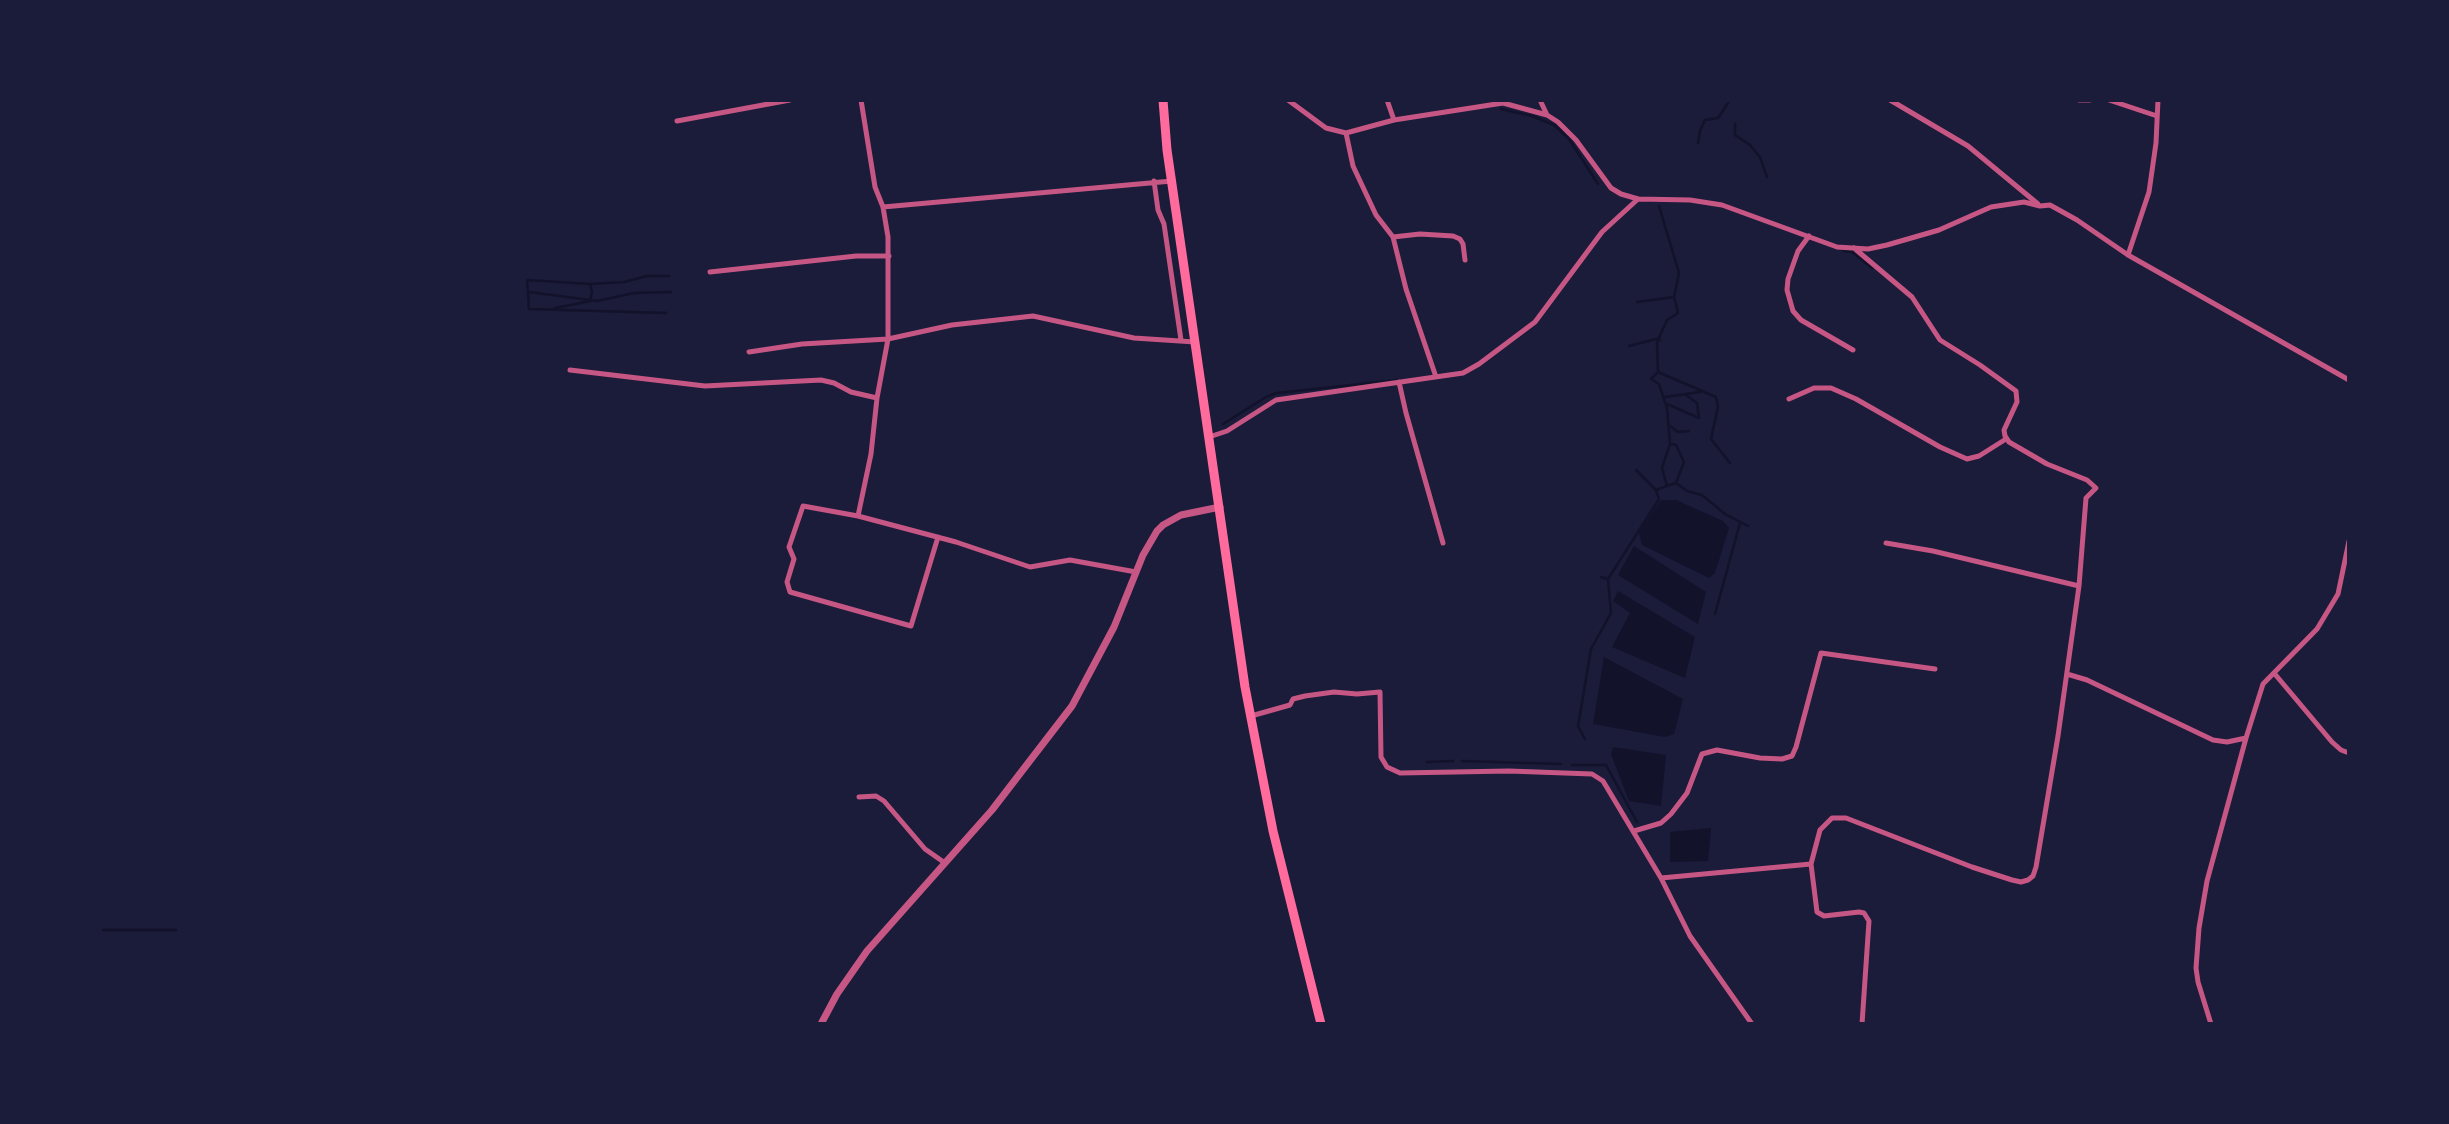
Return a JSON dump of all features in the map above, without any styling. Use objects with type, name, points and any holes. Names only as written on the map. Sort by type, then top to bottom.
[{"type":"main road","points":[[1163,100],[1236,632],[1273,831],[1321,1024]]},
{"type":"street","points":[[677,121],[790,100]]},
{"type":"street","points":[[858,516],[871,454],[877,398],[888,339],[887,220],[875,187],[861,100]]},
{"type":"street","points":[[1288,100],[1326,128],[1346,133],[1394,120],[1503,103],[1547,115]]},
{"type":"street","points":[[1387,100],[1394,120]]},
{"type":"street","points":[[1489,104],[1498,100]]},
{"type":"street","points":[[1540,100],[1547,115],[1576,140],[1611,188],[1638,199],[1690,200],[1722,205],[1825,244],[1868,249],[1939,230],[1991,207],[2024,202],[2040,206],[2050,205],[2128,255],[2349,380]]},
{"type":"street","points":[[1890,100],[1968,146],[2040,206]]},
{"type":"street","points":[[2079,100],[2090,100]]},
{"type":"street","points":[[2109,100],[2157,116]]},
{"type":"street","points":[[2128,255],[2149,192],[2156,143],[2158,100]]},
{"type":"street","points":[[1346,133],[1355,171],[1376,215],[1393,237],[1406,289],[1436,377]]},
{"type":"street","points":[[1154,181],[1158,210],[1164,224],[1181,340]]},
{"type":"street","points":[[883,207],[1172,181]]},
{"type":"street","points":[[1209,437],[1227,431],[1276,400],[1463,373],[1527,330],[1602,232],[1638,199]]},
{"type":"street","points":[[1164,224],[1178,223]]},
{"type":"street","points":[[1393,237],[1420,234],[1453,236],[1463,244],[1465,260]]},
{"type":"street","points":[[1808,236],[1798,251],[1788,279],[1787,289],[1793,312],[1801,320],[1853,349]]},
{"type":"street","points":[[1854,248],[1912,297],[1940,340],[2016,391],[2017,402],[2004,430],[2006,439],[2047,464],[2086,479],[2096,488],[2086,498],[2079,586],[2067,674],[2036,867],[2028,880],[2012,880],[1972,867],[1846,818],[1838,817],[1827,821],[1820,830],[1811,864],[1819,915],[1859,912],[1864,913],[1869,921],[1862,1024]]},
{"type":"street","points":[[710,272],[856,256],[888,256]]},
{"type":"street","points":[[749,352],[802,344],[888,339],[952,325],[1033,316],[1121,336],[1195,342]]},
{"type":"street","points":[[570,370],[705,386],[821,380],[834,383],[850,392],[877,398]]},
{"type":"street","points":[[1399,382],[1443,543]]},
{"type":"street","points":[[1789,399],[1814,388],[1831,388],[1967,459],[1979,456],[2006,439]]},
{"type":"street","points":[[938,537],[911,626],[790,592],[787,582],[794,559],[789,547],[803,506],[858,516],[938,537],[1030,567],[1070,560],[1136,572]]},
{"type":"street","points":[[821,1024],[837,994],[867,951],[1009,789],[1072,706],[1114,627],[1143,555],[1163,525],[1181,515],[1220,507]]},
{"type":"street","points":[[2211,1024],[2196,968],[2199,928],[2207,881],[2246,738],[2263,684],[2317,629],[2338,594],[2349,541]]},
{"type":"street","points":[[1886,543],[1933,551],[2079,586]]},
{"type":"street","points":[[1633,831],[1661,823],[1671,814],[1687,793],[1702,754],[1717,750],[1760,758],[1782,759],[1792,756],[1821,653],[1935,669]]},
{"type":"street","points":[[2274,673],[2332,742],[2349,753]]},
{"type":"street","points":[[2067,674],[2087,680],[2213,740],[2227,742],[2246,738]]},
{"type":"street","points":[[1251,716],[1290,705],[1293,699],[1305,696],[1334,692],[1380,692],[1381,757],[1387,767],[1400,773],[1509,771],[1592,774],[1603,781],[1661,878],[1690,936],[1752,1024]]},
{"type":"street","points":[[859,797],[876,796],[884,801],[926,849],[944,863]]},
{"type":"street","points":[[1661,878],[1811,864]]},
{"type":"shaded area","points":[[1661,500],[1676,500],[1723,521],[1729,528],[1715,573],[1709,578],[1642,545],[1639,532]]},
{"type":"shaded area","points":[[1634,546],[1706,592],[1698,624],[1618,575]]},
{"type":"shaded area","points":[[1618,591],[1695,637],[1685,678],[1612,647],[1630,613],[1613,601]]},
{"type":"shaded area","points":[[1604,657],[1683,699],[1674,734],[1665,737],[1593,724]]},
{"type":"shaded area","points":[[1613,747],[1666,755],[1661,806],[1629,801],[1611,754]]},
{"type":"shaded area","points":[[1711,828],[1708,861],[1670,862],[1670,832]]},
{"type":"waterway","points":[[1698,143],[1705,120],[1718,118],[1730,100]]},
{"type":"waterway","points":[[1501,109],[1532,116],[1554,125],[1569,139],[1598,184]]},
{"type":"waterway","points":[[1735,124],[1735,135],[1750,145],[1760,157],[1767,177]]},
{"type":"waterway","points":[[1659,206],[1679,273],[1674,297],[1678,313],[1667,320],[1657,342],[1658,372],[1651,379],[1659,384],[1667,408],[1670,444],[1662,468],[1667,486],[1676,483],[1687,491],[1702,495],[1725,514],[1748,526]]},
{"type":"waterway","points":[[1844,251],[1852,252],[1872,268]]},
{"type":"waterway","points":[[666,313],[529,309],[527,280],[590,284],[624,282],[647,276],[669,276]]},
{"type":"waterway","points":[[555,308],[590,301],[590,284]]},
{"type":"waterway","points":[[529,292],[597,301],[634,293],[671,292]]},
{"type":"waterway","points":[[1637,302],[1674,297]]},
{"type":"waterway","points":[[1629,346],[1660,340]]},
{"type":"waterway","points":[[1658,372],[1716,397],[1718,407],[1711,439],[1730,463]]},
{"type":"waterway","points":[[1223,424],[1277,393],[1398,380]]},
{"type":"waterway","points":[[1665,397],[1700,392]]},
{"type":"waterway","points":[[1686,395],[1697,403],[1699,418]]},
{"type":"waterway","points":[[1667,404],[1699,418]]},
{"type":"waterway","points":[[1670,426],[1678,432],[1689,431]]},
{"type":"waterway","points":[[1670,444],[1676,445],[1684,462],[1676,483]]},
{"type":"waterway","points":[[1636,470],[1656,490]]},
{"type":"waterway","points":[[1601,577],[1608,579],[1659,499],[1656,490],[1667,486]]},
{"type":"waterway","points":[[1715,614],[1740,523]]},
{"type":"waterway","points":[[1585,739],[1578,726],[1591,649],[1611,613],[1608,579]]},
{"type":"waterway","points":[[1427,762],[1453,761]]},
{"type":"waterway","points":[[1462,761],[1561,764]]},
{"type":"waterway","points":[[1572,765],[1606,765],[1637,822]]},
{"type":"waterway","points":[[100,930],[176,930]]}]
